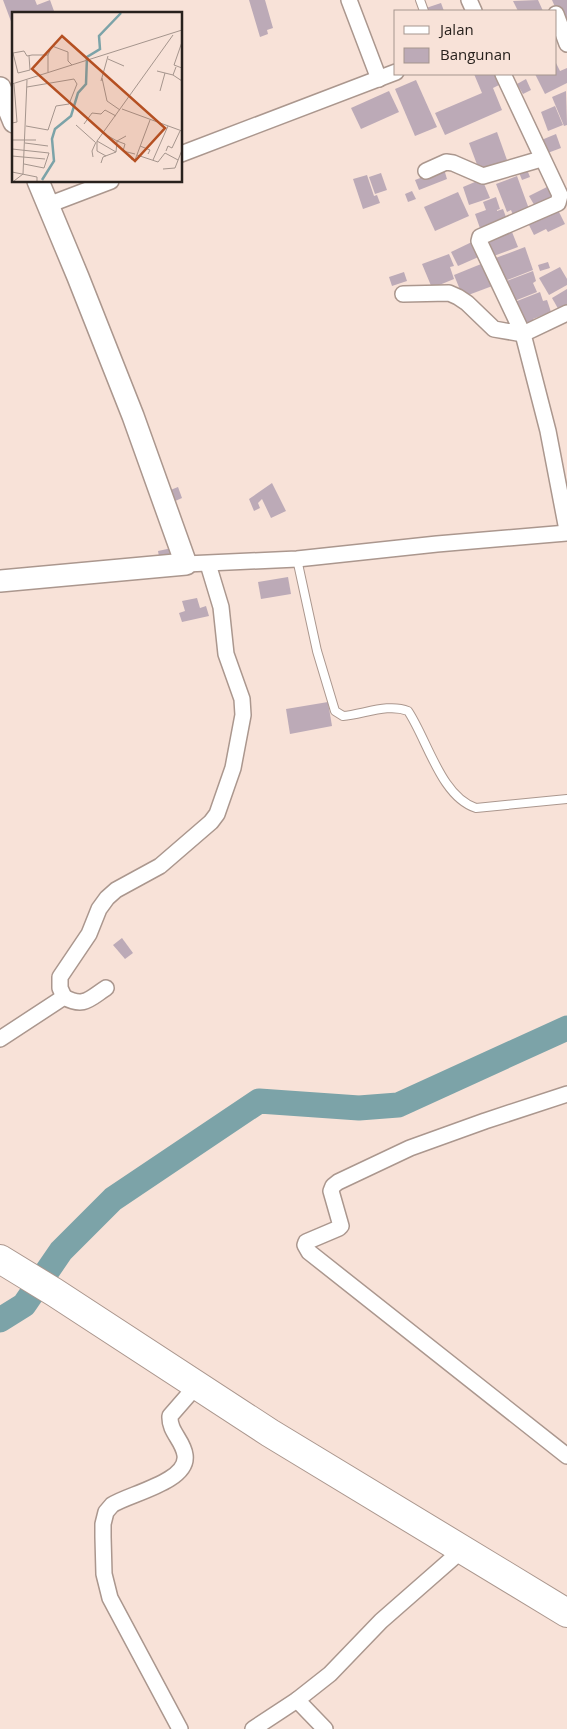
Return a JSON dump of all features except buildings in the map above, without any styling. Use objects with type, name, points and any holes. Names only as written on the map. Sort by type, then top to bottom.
[{"type":"highway","points":[[8,1264],[270,1432],[567,1612]]},
{"type":"street","points":[[349,0],[379,79]]},
{"type":"street","points":[[557,17],[567,44]]},
{"type":"street","points":[[182,154],[394,73]]},
{"type":"street","points":[[0,581],[186,564],[297,559],[567,531],[548,431],[523,334],[479,239],[485,234],[558,203],[560,195],[503,75]]},
{"type":"street","points":[[0,88],[12,117]]},
{"type":"street","points":[[426,171],[446,162],[454,163],[483,176],[542,159]]},
{"type":"street","points":[[38,182],[132,416],[186,564]]},
{"type":"street","points":[[48,205],[107,182]]},
{"type":"street","points":[[403,294],[449,293],[467,303],[494,329],[523,334],[567,313]]},
{"type":"street","points":[[106,988],[82,1003],[74,1003],[64,997],[60,988],[60,977],[89,934],[99,909],[107,898],[116,890],[160,866],[211,822],[217,814],[233,768],[243,715],[242,699],[228,663],[221,608],[208,564]]},
{"type":"street","points":[[0,1039],[64,997]]},
{"type":"street","points":[[567,1094],[410,1148],[338,1182],[331,1191],[341,1226],[306,1242],[305,1246],[309,1252],[567,1456]]},
{"type":"street","points":[[180,1729],[110,1598],[104,1574],[103,1524],[106,1512],[112,1505],[165,1482],[176,1474],[184,1464],[185,1456],[173,1432],[170,1416],[197,1385]]},
{"type":"street","points":[[253,1729],[297,1700],[330,1674],[381,1621],[462,1550]]},
{"type":"street","points":[[297,1700],[325,1729]]},
{"type":"lane","points":[[297,559],[317,651],[335,711],[343,716],[392,708],[401,708],[408,711],[452,791],[467,805],[476,808],[567,798]]},
{"type":"waterway","points":[[0,1320],[24,1305],[61,1251],[113,1199],[259,1101],[359,1108],[398,1105],[567,1028]]}]
